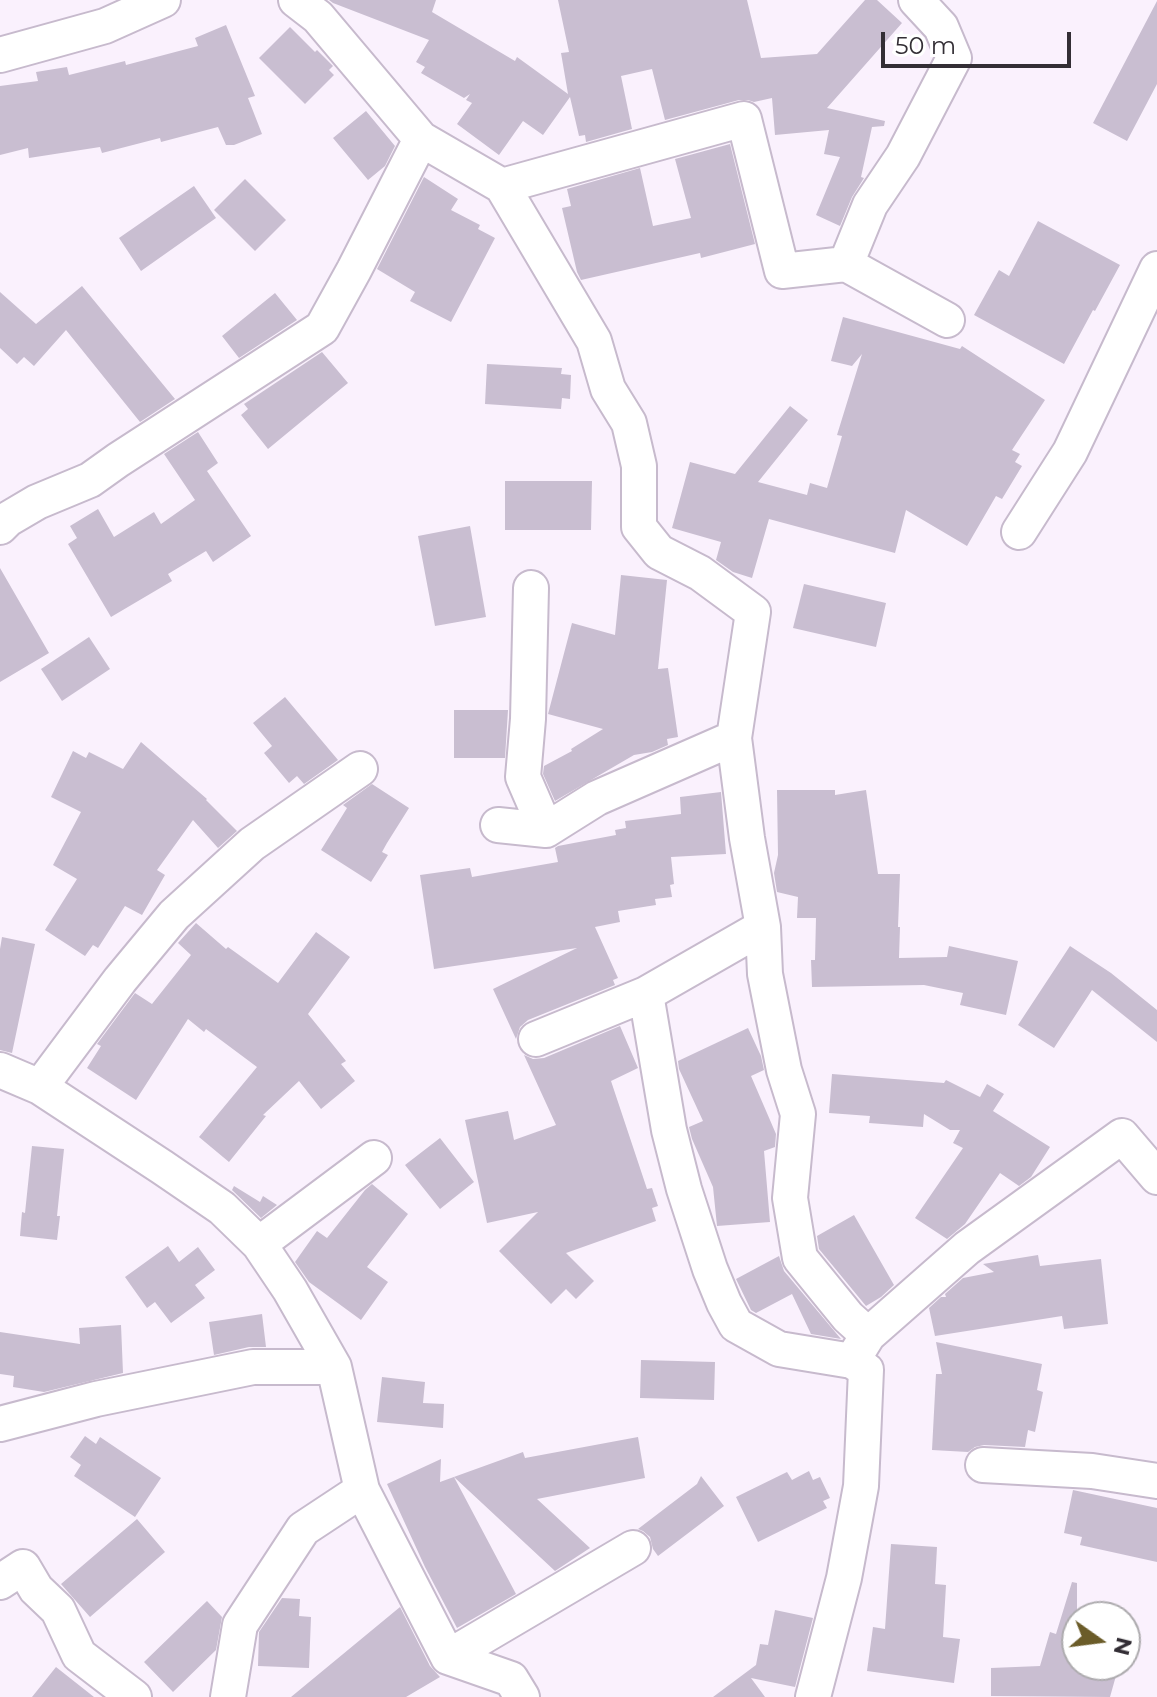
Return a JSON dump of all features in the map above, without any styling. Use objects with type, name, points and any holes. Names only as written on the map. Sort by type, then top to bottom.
[{"type":"street","points":[[0,55],[105,26],[163,0]]},
{"type":"street","points":[[296,0],[318,17],[421,139],[502,186],[594,341],[608,389],[629,423],[639,466],[639,527],[659,552],[700,573],[753,612],[734,738],[763,927],[765,974],[784,1070],[798,1114],[790,1198],[800,1258],[848,1317],[866,1370],[861,1486],[844,1578],[813,1697]]},
{"type":"street","points":[[846,264],[870,205],[903,156],[954,58],[941,27],[916,0]]},
{"type":"street","points":[[502,186],[744,119],[782,271],[846,264],[947,320]]},
{"type":"street","points":[[0,527],[37,502],[90,480],[322,328],[421,139]]},
{"type":"street","points":[[1019,532],[1070,452],[1157,269]]},
{"type":"street","points":[[531,588],[528,719],[523,777],[546,830]]},
{"type":"street","points":[[498,825],[546,830],[597,798],[734,738]]},
{"type":"street","points":[[40,1087],[120,980],[174,915],[252,844],[360,769]]},
{"type":"street","points":[[536,1039],[646,994],[763,927]]},
{"type":"street","points":[[646,994],[669,1130],[710,1269],[736,1325],[779,1349],[860,1348],[967,1248],[1122,1136],[1157,1177]]},
{"type":"street","points":[[0,1070],[40,1087],[222,1208],[259,1244],[290,1290],[334,1367],[362,1490],[448,1657],[511,1679],[522,1697]]},
{"type":"street","points":[[259,1244],[374,1158]]},
{"type":"street","points":[[0,1424],[96,1399],[253,1367],[334,1367]]},
{"type":"street","points":[[983,1465],[1092,1471],[1157,1481]]},
{"type":"street","points":[[228,1697],[240,1625],[303,1529],[362,1490]]},
{"type":"street","points":[[448,1657],[633,1548]]},
{"type":"street","points":[[0,1582],[23,1567],[36,1589],[58,1610],[79,1655],[134,1697]]},
{"type":"building","points":[[329,0],[436,0],[432,12],[515,61],[517,57],[568,94],[561,53],[569,52],[558,0],[747,0],[761,58],[817,54],[865,0],[877,0],[902,23],[827,108],[885,121],[884,126],[872,127],[861,177],[864,178],[840,226],[816,215],[840,157],[824,154],[829,130],[775,135],[772,98],[754,102],[739,100],[665,120],[652,69],[621,76],[632,129],[586,142],[585,135],[579,136],[570,97],[543,135],[523,121],[499,155],[457,124],[472,103],[466,100],[470,94],[464,98],[421,73],[425,67],[416,62],[429,40]]},
{"type":"building","points":[[1157,1],[1157,84],[1127,141],[1093,123]]},
{"type":"building","points":[[226,25],[255,96],[248,98],[262,134],[226,145],[218,127],[102,153],[100,147],[29,158],[28,148],[0,155],[0,86],[38,81],[36,72],[67,67],[69,75],[125,61],[126,65],[198,46],[195,38]]},
{"type":"building","points":[[290,27],[333,66],[329,70],[334,75],[305,104],[259,58]]},
{"type":"building","points":[[366,111],[395,146],[385,166],[368,180],[333,138]]},
{"type":"building","points":[[730,144],[755,244],[701,258],[700,253],[581,280],[562,208],[571,206],[567,189],[640,168],[653,226],[691,218],[675,159]]},
{"type":"building","points":[[424,177],[458,199],[451,210],[480,225],[478,229],[495,238],[451,322],[410,301],[415,292],[377,269]]},
{"type":"building","points":[[245,179],[286,220],[255,251],[214,210]]},
{"type":"building","points":[[194,186],[216,218],[141,271],[119,238]]},
{"type":"building","points":[[1038,221],[1120,265],[1064,364],[974,315],[999,270],[1009,276]]},
{"type":"building","points":[[82,286],[175,399],[140,422],[66,330],[34,366],[24,357],[17,364],[0,348],[0,292],[36,324]]},
{"type":"building","points":[[275,293],[297,320],[239,358],[222,336]]},
{"type":"building","points":[[843,317],[960,349],[962,346],[1045,400],[1012,450],[1020,454],[1015,462],[1022,466],[1002,499],[996,496],[967,546],[906,510],[895,553],[769,519],[752,578],[733,572],[716,560],[721,542],[672,528],[690,462],[735,474],[790,406],[808,420],[758,482],[807,495],[810,483],[827,488],[842,436],[837,435],[862,354],[852,366],[831,361]]},
{"type":"building","points":[[322,352],[348,383],[268,449],[241,415],[248,409],[244,404]]},
{"type":"building","points":[[487,364],[562,368],[561,374],[571,375],[570,399],[562,398],[561,409],[485,404]]},
{"type":"building","points":[[198,432],[218,463],[207,471],[251,536],[213,562],[206,551],[168,574],[172,581],[111,617],[68,544],[77,538],[70,526],[98,509],[114,537],[154,512],[161,524],[195,500],[164,454]]},
{"type":"building","points":[[505,481],[592,481],[591,530],[505,530]]},
{"type":"building","points":[[470,526],[486,617],[435,626],[418,536]]},
{"type":"building","points":[[0,568],[49,653],[0,682]]},
{"type":"building","points":[[621,575],[667,580],[658,669],[668,668],[678,737],[667,739],[668,745],[652,752],[634,755],[555,801],[543,774],[544,766],[603,729],[548,714],[572,623],[615,635]]},
{"type":"building","points":[[804,584],[886,603],[876,647],[793,628]]},
{"type":"building","points":[[89,637],[110,669],[62,701],[41,669]]},
{"type":"building","points":[[285,697],[338,760],[304,784],[297,776],[289,783],[264,753],[272,746],[253,723]]},
{"type":"building","points":[[454,710],[508,710],[505,758],[454,758]]},
{"type":"building","points":[[141,742],[207,799],[237,831],[218,848],[193,820],[157,870],[165,875],[142,915],[125,906],[98,948],[93,945],[85,956],[45,930],[77,879],[53,865],[81,812],[51,797],[73,751],[86,758],[89,752],[123,769]]},
{"type":"building","points":[[372,784],[409,808],[382,852],[388,855],[371,882],[321,850],[347,808],[343,805]]},
{"type":"building","points":[[777,790],[835,790],[835,795],[866,790],[878,874],[900,874],[899,958],[947,957],[949,946],[1018,961],[1006,1015],[960,1005],[963,993],[924,985],[812,987],[811,960],[815,960],[816,918],[797,918],[798,897],[777,892],[774,873],[778,855]]},
{"type":"building","points":[[721,792],[726,854],[671,857],[672,897],[655,899],[656,905],[618,911],[620,922],[595,927],[618,978],[613,980],[615,985],[528,1020],[520,1027],[516,1039],[493,989],[577,948],[434,969],[420,875],[470,868],[472,877],[558,862],[555,848],[558,846],[616,835],[615,830],[626,828],[625,821],[681,814],[680,797]]},
{"type":"building","points":[[196,923],[226,949],[228,947],[278,983],[316,932],[350,957],[308,1014],[346,1061],[341,1064],[355,1081],[321,1109],[299,1081],[263,1115],[266,1116],[229,1162],[199,1137],[257,1067],[206,1029],[204,1032],[188,1019],[136,1100],[87,1068],[101,1046],[97,1044],[135,993],[152,1004],[191,955],[178,943]]},
{"type":"building","points":[[2,937],[35,944],[12,1053],[0,1050]]},
{"type":"building","points":[[1070,946],[1111,973],[1157,1010],[1157,1042],[1092,990],[1054,1048],[1018,1025]]},
{"type":"building","points":[[620,1026],[638,1068],[611,1081],[647,1189],[652,1188],[658,1206],[652,1208],[656,1221],[566,1253],[594,1281],[576,1299],[566,1289],[551,1304],[499,1251],[538,1212],[487,1223],[465,1120],[508,1111],[514,1140],[556,1125],[524,1055],[533,1059],[544,1058]]},
{"type":"building","points":[[748,1028],[764,1070],[751,1076],[776,1134],[775,1147],[764,1151],[770,1222],[717,1226],[713,1187],[689,1127],[703,1121],[678,1061]]},
{"type":"building","points":[[832,1074],[944,1083],[946,1080],[980,1097],[987,1084],[1004,1094],[993,1111],[1050,1147],[1031,1177],[1019,1186],[1000,1173],[965,1224],[947,1239],[915,1218],[963,1148],[953,1143],[960,1130],[950,1130],[924,1114],[923,1127],[869,1123],[870,1116],[829,1113]]},
{"type":"building","points":[[440,1138],[474,1182],[440,1209],[405,1165]]},
{"type":"building","points":[[32,1146],[64,1149],[57,1240],[20,1236]]},
{"type":"building","points":[[372,1184],[408,1214],[367,1267],[388,1282],[361,1320],[309,1282],[295,1262],[317,1231],[327,1238]]},
{"type":"building","points":[[234,1186],[260,1202],[263,1196],[277,1205],[261,1218],[232,1190]]},
{"type":"building","points":[[854,1215],[894,1285],[866,1306],[819,1249],[817,1236]]},
{"type":"building","points":[[168,1246],[179,1262],[198,1247],[215,1270],[195,1285],[205,1298],[171,1323],[155,1302],[147,1308],[125,1277]]},
{"type":"building","points":[[1038,1255],[1040,1266],[1101,1259],[1108,1324],[1064,1329],[1062,1316],[935,1336],[929,1308],[941,1297],[946,1297],[945,1294],[963,1278],[994,1272],[983,1264]]},
{"type":"building","points":[[779,1256],[784,1271],[841,1339],[811,1334],[792,1294],[756,1313],[751,1310],[736,1279]]},
{"type":"building","points":[[262,1314],[266,1347],[249,1347],[214,1355],[209,1322]]},
{"type":"building","points":[[121,1325],[123,1373],[44,1392],[13,1387],[14,1376],[0,1374],[0,1332],[80,1344],[79,1328]]},
{"type":"building","points":[[936,1342],[1042,1364],[1037,1390],[1043,1392],[1035,1432],[1028,1430],[1025,1447],[984,1445],[968,1452],[932,1450],[936,1374],[942,1374]]},
{"type":"building","points":[[641,1360],[715,1362],[714,1400],[640,1398]]},
{"type":"building","points":[[382,1377],[425,1382],[423,1403],[444,1404],[443,1428],[377,1422]]},
{"type":"building","points":[[85,1436],[96,1444],[100,1437],[161,1478],[135,1517],[74,1476],[81,1465],[70,1457]]},
{"type":"building","points":[[638,1437],[645,1478],[537,1499],[590,1548],[555,1571],[454,1477],[516,1594],[457,1628],[387,1484],[441,1459],[440,1482],[523,1452],[525,1458]]},
{"type":"building","points":[[809,1471],[813,1480],[820,1477],[830,1498],[823,1501],[827,1508],[758,1542],[736,1497],[787,1472],[792,1480]]},
{"type":"building","points":[[701,1476],[724,1506],[658,1556],[650,1537],[638,1529],[697,1484]]},
{"type":"building","points":[[1073,1490],[1157,1508],[1157,1562],[1080,1545],[1082,1537],[1064,1533]]},
{"type":"building","points":[[137,1519],[165,1552],[90,1617],[61,1584]]},
{"type":"building","points":[[891,1544],[937,1547],[935,1584],[946,1585],[943,1637],[960,1639],[954,1683],[867,1671],[873,1627],[885,1629]]},
{"type":"building","points":[[1072,1582],[1077,1583],[1077,1601],[1066,1601]]},
{"type":"building","points":[[282,1598],[300,1599],[299,1616],[311,1617],[309,1668],[258,1666],[259,1632]]},
{"type":"building","points":[[207,1601],[222,1617],[216,1650],[173,1692],[144,1662]]},
{"type":"building","points":[[400,1607],[430,1666],[440,1677],[406,1697],[291,1697]]},
{"type":"building","points":[[775,1610],[813,1618],[795,1687],[751,1678],[765,1697],[713,1697],[756,1665],[760,1644],[768,1645]]},
{"type":"building","points":[[1061,1618],[1061,1681],[1114,1681],[1110,1697],[991,1696],[991,1668],[1040,1666],[1050,1632],[1056,1634]]},
{"type":"building","points":[[56,1667],[94,1697],[32,1697]]}]
